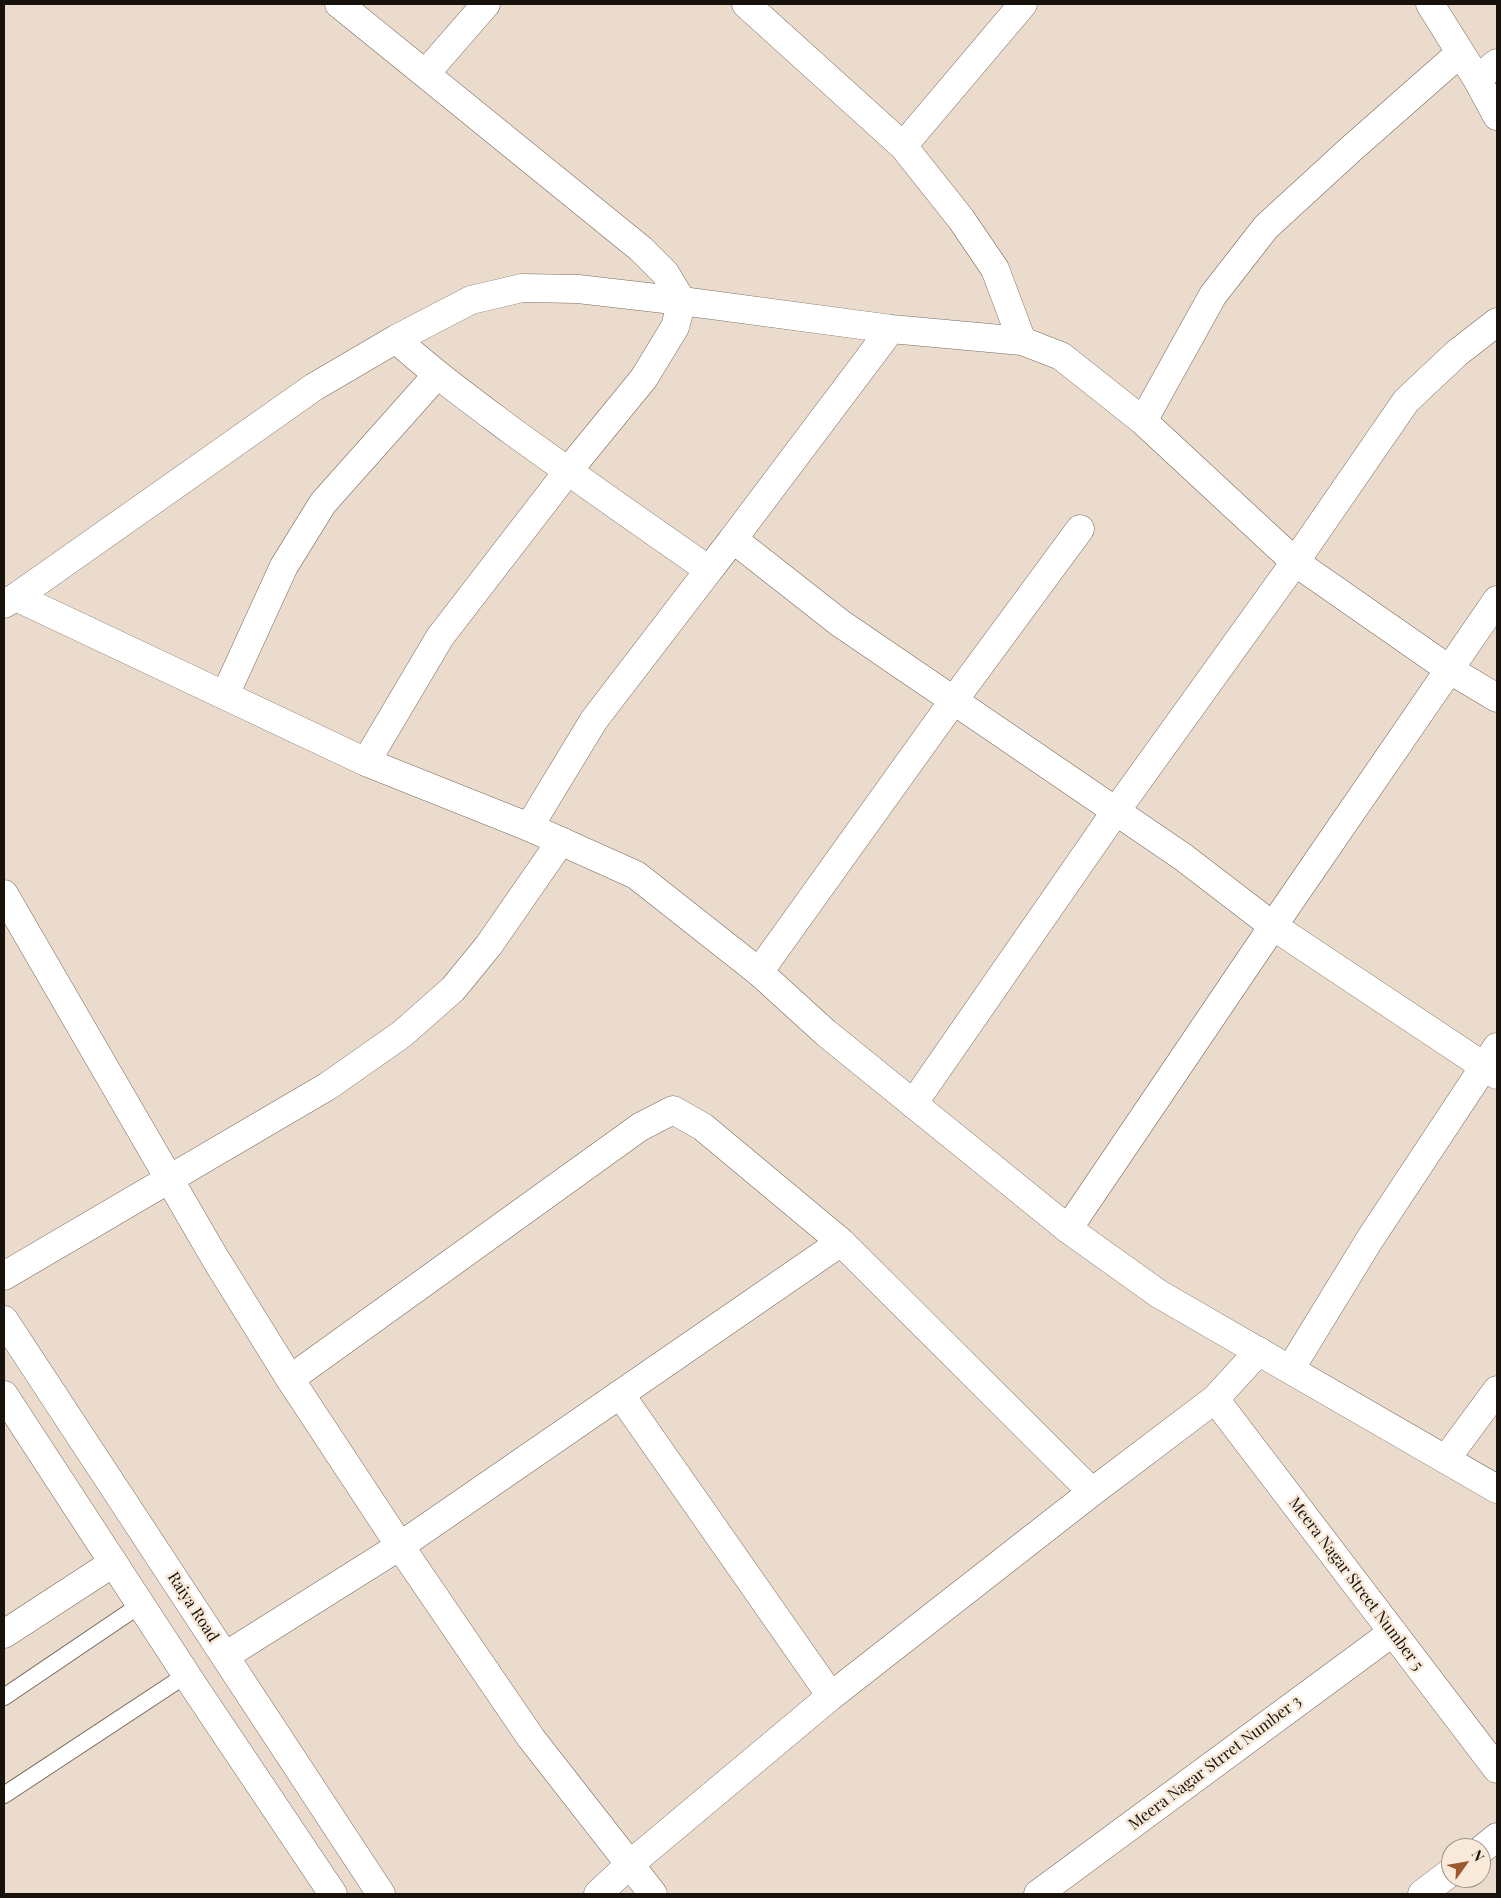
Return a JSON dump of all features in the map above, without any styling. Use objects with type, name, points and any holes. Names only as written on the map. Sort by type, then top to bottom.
[{"type":"street","points":[[339,4],[641,249],[665,273],[682,301],[675,326],[644,378],[568,472],[440,637],[366,762]]},
{"type":"street","points":[[426,73],[486,4]]},
{"type":"street","points":[[903,146],[1023,4]]},
{"type":"street","points":[[1430,4],[1460,52],[1487,71],[1497,116]]},
{"type":"street","points":[[750,5],[903,146],[961,219],[995,269],[1022,341]]},
{"type":"street","points":[[1143,421],[1213,295],[1266,227],[1460,52]]},
{"type":"street","points":[[10,600],[314,387],[396,339],[471,300],[522,288],[578,289],[890,329],[1022,341],[1061,356],[1143,421],[1295,562],[1450,670],[1497,698]]},
{"type":"street","points":[[913,1104],[1116,811],[1295,562],[1406,401],[1457,353],[1497,322]]},
{"type":"street","points":[[529,827],[594,720],[733,539],[890,329]]},
{"type":"street","points":[[396,339],[437,375],[568,472],[709,570]]},
{"type":"street","points":[[225,695],[284,566],[323,503],[437,375]]},
{"type":"street","points":[[759,972],[954,700],[1080,529]]},
{"type":"street","points":[[733,539],[840,623],[1183,857],[1273,926],[1493,1062],[1370,1239],[1291,1368]]},
{"type":"street","points":[[10,600],[225,695],[366,762],[529,827],[636,875],[759,972],[826,1033],[1068,1229],[1159,1294],[1291,1368],[1497,1489]]},
{"type":"street","points":[[1068,1229],[1497,600]]},
{"type":"street","points":[[4,1276],[328,1086],[409,1027],[453,989],[489,945],[560,841]]},
{"type":"street","points":[[4,894],[216,1258],[290,1379],[400,1546],[531,1738],[653,1894]]},
{"type":"street","points":[[290,1379],[640,1127],[673,1110],[703,1127],[841,1242],[1092,1492]]},
{"type":"street","points":[[225,1656],[400,1546],[841,1242]]},
{"type":"street","name":"Raiya Road","points":[[4,1320],[381,1894]]},
{"type":"street","points":[[598,1894],[629,1865],[831,1696],[1092,1492],[1215,1399],[1260,1351]]},
{"type":"street","points":[[1446,1459],[1497,1390]]},
{"type":"street","points":[[620,1394],[831,1696]]},
{"type":"street","points":[[4,1396],[186,1675],[334,1894]]},
{"type":"street","name":"Meera Nagar Street Number 5","points":[[1215,1399],[1497,1769]]},
{"type":"street","points":[[4,1634],[112,1563]]},
{"type":"street","name":"Meera Nagar Strret Number 3","points":[[1038,1894],[1392,1632]]},
{"type":"street","points":[[1422,1894],[1441,1880]]},
{"type":"lane","points":[[4,1697],[140,1605]]},
{"type":"lane","points":[[4,1795],[186,1675]]}]
